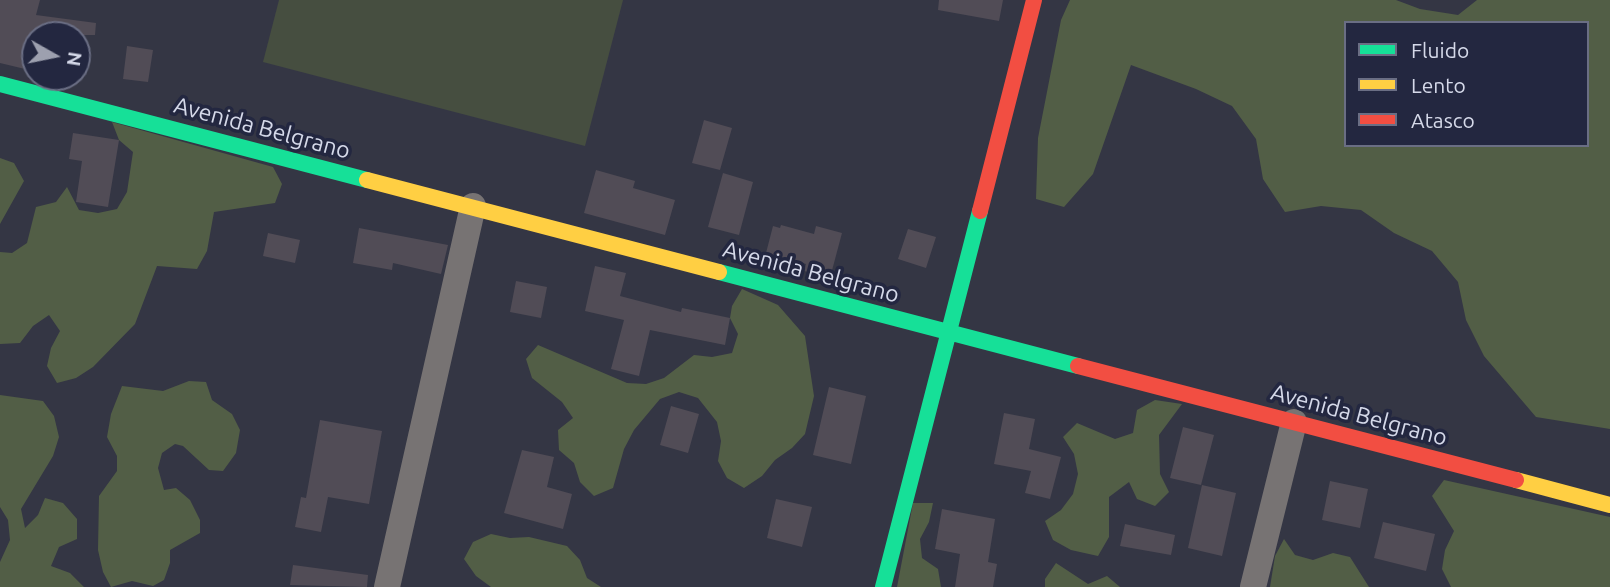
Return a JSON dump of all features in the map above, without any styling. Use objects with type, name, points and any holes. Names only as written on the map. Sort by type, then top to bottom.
[{"type":"street","points":[[883,587],[1034,0]]},
{"type":"street","name":"Avenida Belgrano","points":[[0,84],[1610,505]]},
{"type":"street","points":[[387,587],[473,206]]},
{"type":"street","points":[[1254,587],[1294,422]]},
{"type":"green space","points":[[279,0],[623,0],[585,146],[263,62]]},
{"type":"green space","points":[[1070,0],[1396,0],[1420,9],[1458,15],[1477,0],[1610,0],[1610,429],[1536,417],[1484,356],[1466,320],[1458,282],[1432,251],[1394,233],[1361,210],[1321,206],[1285,212],[1263,179],[1256,139],[1232,106],[1196,89],[1131,65],[1093,174],[1064,207],[1036,199],[1038,138],[1061,20]]},
{"type":"green space","points":[[112,122],[273,167],[282,184],[275,203],[214,212],[207,251],[197,269],[157,266],[135,324],[93,367],[76,378],[57,383],[47,366],[51,348],[60,331],[49,315],[33,326],[20,343],[0,344],[0,252],[12,253],[27,243],[36,207],[56,202],[67,187],[79,210],[98,213],[117,209],[127,192],[133,152],[119,140]]},
{"type":"green space","points":[[0,158],[14,163],[24,181],[0,224]]},
{"type":"green space","points":[[742,289],[778,305],[805,336],[814,396],[805,434],[775,460],[762,476],[744,488],[727,478],[718,461],[721,441],[717,422],[698,398],[679,392],[660,399],[634,430],[624,449],[613,488],[594,496],[580,482],[574,463],[559,450],[558,430],[573,418],[562,402],[532,378],[526,359],[538,345],[627,383],[646,384],[664,378],[694,355],[712,357],[732,353],[738,334],[730,318],[732,306]]},
{"type":"green space","points":[[189,381],[206,382],[212,400],[232,414],[240,430],[236,453],[223,471],[209,470],[183,446],[175,444],[162,453],[158,468],[164,490],[176,488],[190,500],[200,520],[200,533],[170,550],[170,563],[164,580],[153,586],[132,581],[111,587],[103,572],[98,550],[99,496],[117,471],[117,456],[107,437],[111,414],[122,386],[163,391]]},
{"type":"green space","points":[[0,395],[43,401],[54,416],[59,437],[53,456],[21,509],[25,528],[38,515],[45,498],[63,503],[77,519],[77,539],[59,547],[51,566],[70,573],[84,587],[0,587],[0,562],[10,540],[8,520],[0,507]]},
{"type":"green space","points":[[1155,400],[1182,404],[1159,435],[1160,474],[1169,492],[1155,506],[1137,499],[1129,482],[1109,497],[1109,537],[1098,556],[1071,550],[1053,540],[1045,521],[1061,510],[1073,494],[1078,474],[1074,454],[1063,437],[1077,423],[1115,439],[1133,433],[1137,410]]},
{"type":"green space","points":[[1444,480],[1610,517],[1610,587],[1451,587],[1442,569],[1445,550],[1454,531],[1432,496]]},
{"type":"green space","points":[[913,503],[933,503],[929,522],[920,539],[922,558],[938,569],[941,587],[897,587]]},
{"type":"green space","points":[[491,534],[510,538],[529,537],[567,546],[580,560],[587,578],[601,587],[491,587],[476,576],[464,559],[473,542]]},
{"type":"green space","points":[[1284,539],[1295,555],[1313,560],[1333,553],[1350,557],[1369,587],[1270,587],[1275,556]]},
{"type":"green space","points":[[1056,563],[1088,584],[1107,576],[1120,587],[1045,587],[1045,579]]},
{"type":"building","points":[[0,0],[40,0],[36,15],[81,21],[21,21],[21,68],[0,63]]},
{"type":"building","points":[[939,0],[1003,0],[999,21],[938,10]]},
{"type":"building","points":[[91,22],[96,23],[95,35],[91,35]]},
{"type":"building","points":[[127,46],[153,50],[148,82],[123,79]]},
{"type":"building","points":[[704,120],[732,128],[720,170],[692,163]]},
{"type":"building","points":[[73,133],[119,140],[108,207],[76,202],[82,161],[69,159]]},
{"type":"building","points":[[596,170],[635,181],[633,188],[675,200],[665,235],[584,213]]},
{"type":"building","points":[[723,173],[753,182],[739,235],[708,227]]},
{"type":"building","points":[[781,225],[814,234],[816,226],[842,233],[830,278],[804,271],[806,264],[766,253],[773,226],[780,228]]},
{"type":"building","points":[[359,228],[448,245],[441,274],[393,263],[392,270],[353,263]]},
{"type":"building","points":[[908,229],[936,237],[926,268],[898,259]]},
{"type":"building","points":[[268,233],[300,240],[295,263],[263,256]]},
{"type":"building","points":[[595,266],[626,273],[620,296],[681,312],[682,308],[730,318],[725,345],[650,330],[639,376],[611,369],[624,320],[585,311]]},
{"type":"building","points":[[516,281],[547,287],[541,318],[510,312]]},
{"type":"building","points":[[829,387],[866,396],[851,464],[813,455]]},
{"type":"building","points":[[671,406],[699,414],[688,453],[660,445]]},
{"type":"building","points":[[1004,413],[1035,419],[1029,449],[1061,457],[1050,499],[1025,493],[1031,471],[994,464]]},
{"type":"building","points":[[320,420],[382,431],[369,504],[328,497],[321,532],[295,527],[301,497],[306,498]]},
{"type":"building","points":[[1183,427],[1214,435],[1201,485],[1170,478]]},
{"type":"building","points":[[522,450],[554,457],[547,487],[572,494],[563,529],[504,513]]},
{"type":"building","points":[[1330,481],[1368,489],[1360,528],[1322,520]]},
{"type":"building","points":[[1202,485],[1236,493],[1222,556],[1188,548]]},
{"type":"building","points":[[776,499],[812,507],[802,547],[767,538]]},
{"type":"building","points":[[942,509],[995,519],[988,562],[997,564],[993,587],[955,587],[960,554],[935,549]]},
{"type":"building","points":[[1383,522],[1435,534],[1426,571],[1374,558]]},
{"type":"building","points":[[1125,524],[1175,535],[1171,555],[1120,546]]},
{"type":"building","points":[[293,565],[368,575],[367,587],[290,585]]},
{"type":"traffic: fast","points":[[0,84],[367,180]]},
{"type":"traffic: fast","points":[[883,587],[980,211]]},
{"type":"traffic: fast","points":[[719,272],[1078,366]]},
{"type":"traffic: slow","points":[[367,180],[719,272]]},
{"type":"traffic: slow","points":[[1516,480],[1610,505]]},
{"type":"traffic: jam","points":[[980,211],[1034,0]]},
{"type":"traffic: jam","points":[[1078,366],[1516,480]]}]
